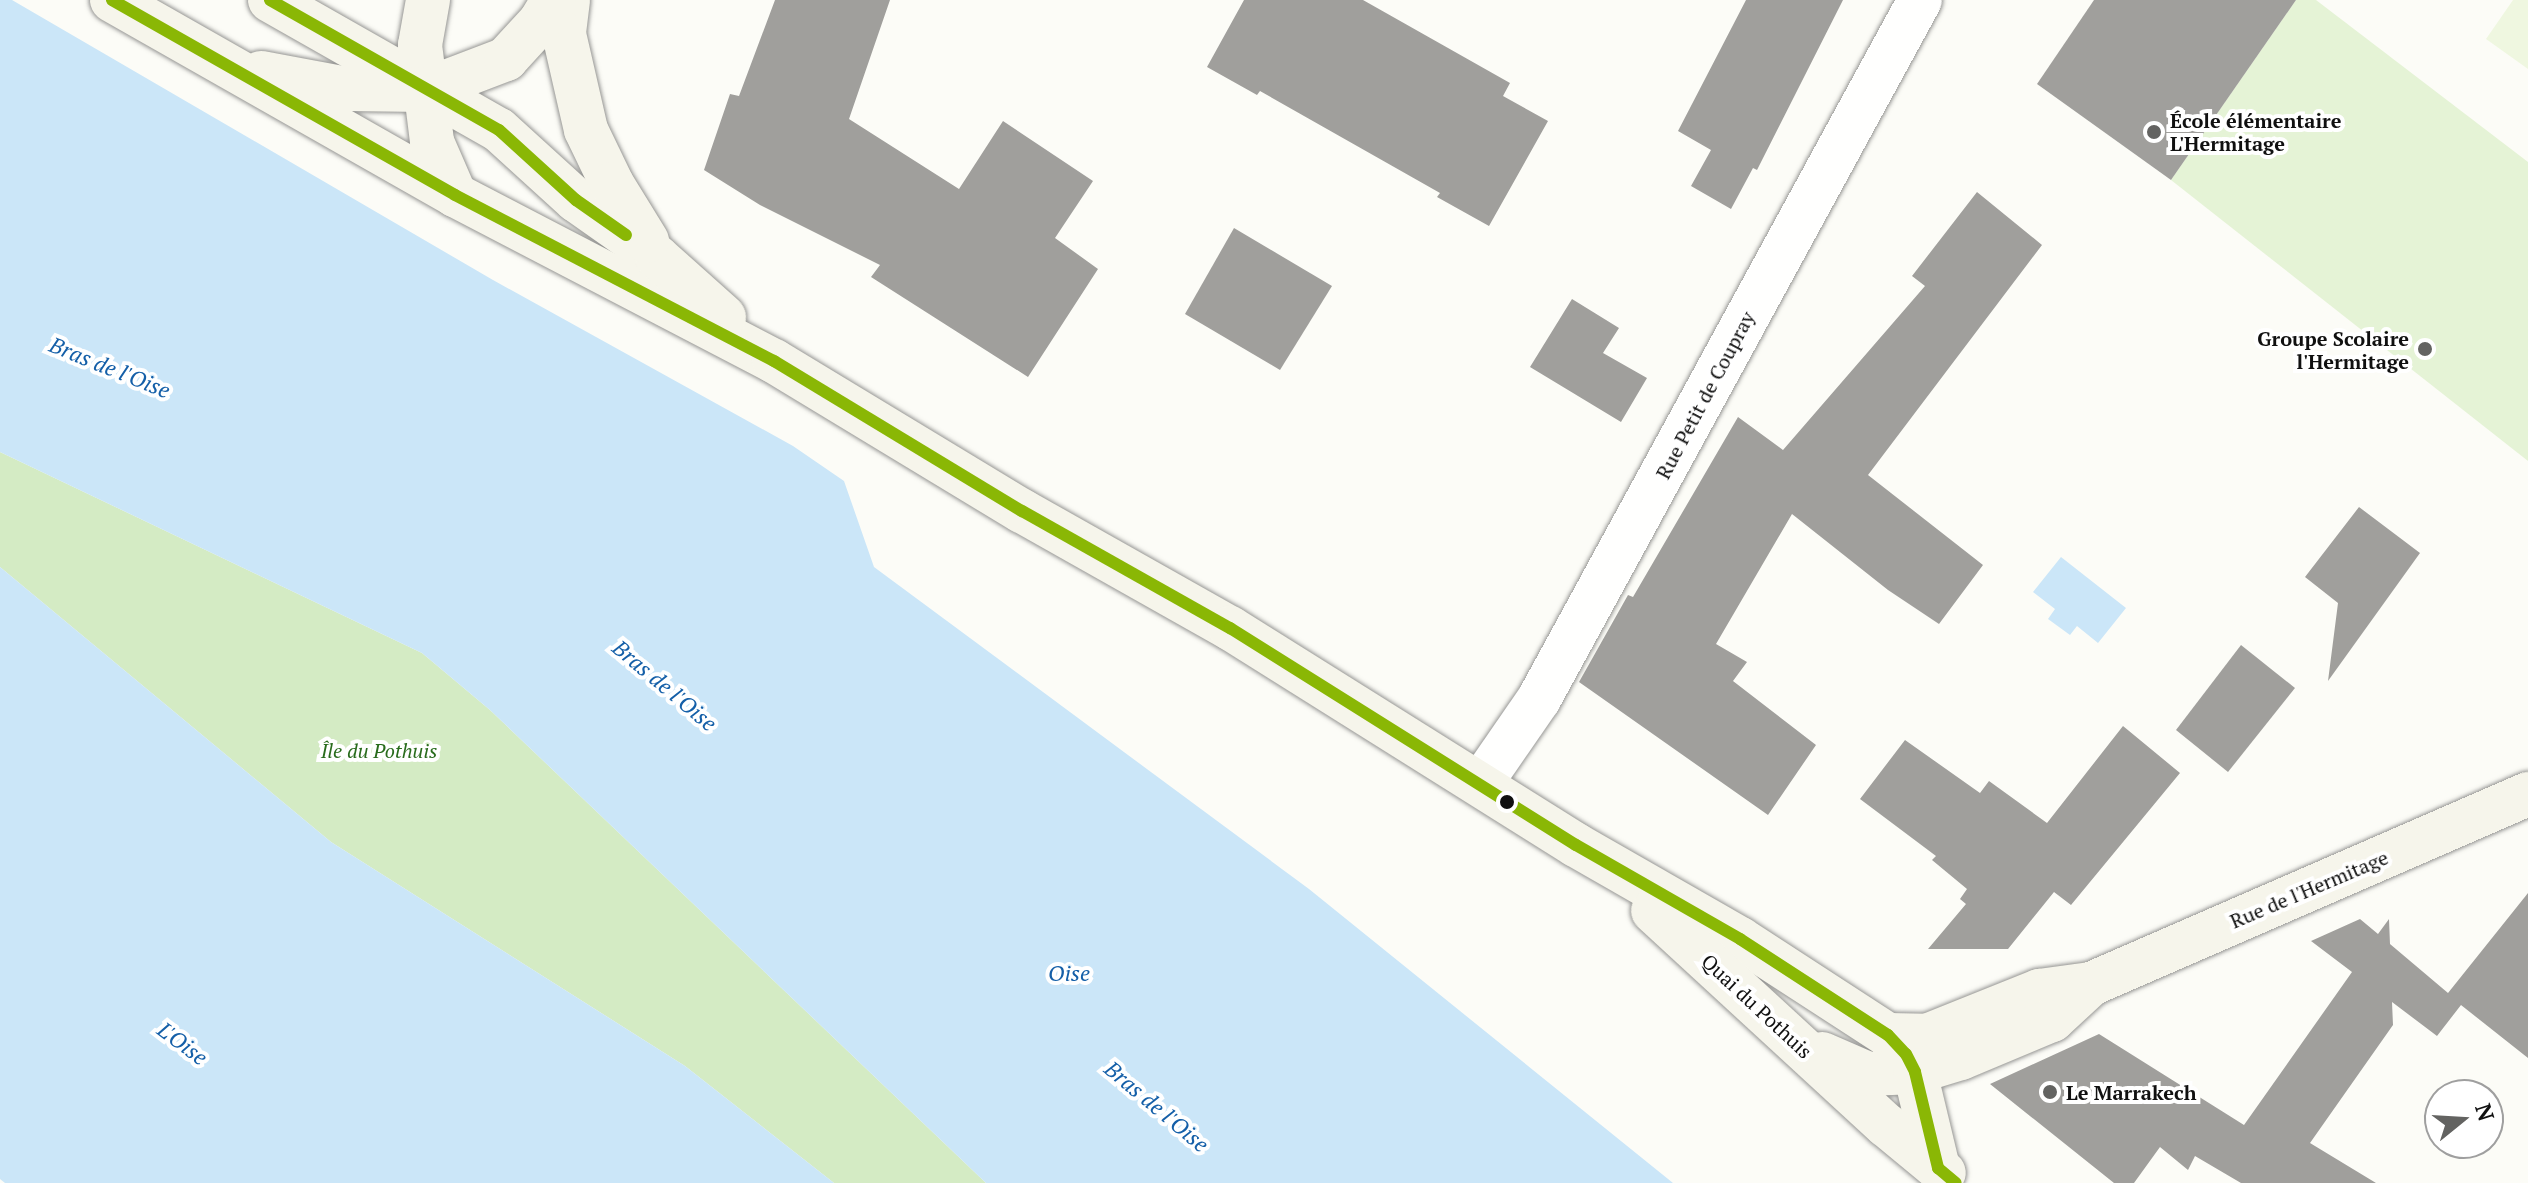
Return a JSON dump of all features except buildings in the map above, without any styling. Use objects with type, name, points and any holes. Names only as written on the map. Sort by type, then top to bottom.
[{"type":"main road","name":"Quai du Pothuis","points":[[112,0],[455,195],[774,361],[1022,511],[1230,628],[1576,845],[1740,939],[1905,1054]]},
{"type":"main road","name":"Quai du Pothuis","points":[[270,0],[499,130],[576,200],[657,257],[774,361]]},
{"type":"main road","points":[[428,0],[420,45],[432,142],[455,195]]},
{"type":"main road","points":[[227,67],[347,89],[425,90],[506,59],[540,22],[553,0]]},
{"type":"main road","name":"Quai du Pothuis","points":[[568,0],[564,34],[586,130],[612,184],[657,257]]},
{"type":"main road","name":"Rue de l'Hermitage","points":[[1905,1054],[1961,1058],[2052,1020],[2091,984],[2528,794]]},
{"type":"main road","name":"Quai du Pothuis","points":[[1576,845],[1886,1125],[1947,1175]]},
{"type":"main road","points":[[1795,1040],[1851,1069],[1905,1054]]},
{"type":"main road","points":[[1886,1125],[1882,1103],[1905,1054]]},
{"type":"main road","points":[[1905,1054],[1947,1175]]},
{"type":"street","name":"Rue Petit de Coupray","points":[[1481,783],[1539,699],[1920,0]]},
{"type":"green space","points":[[2296,0],[2316,0],[2528,162],[2528,461],[2171,180]]},
{"type":"green space","points":[[2513,0],[2528,0],[2528,69],[2486,39]]},
{"type":"green space","name":"Île du Pothuis","points":[[0,452],[422,653],[490,710],[986,1183],[834,1183],[685,1066],[331,842],[0,567]]},
{"type":"water","name":"Oise","points":[[0,0],[12,0],[493,280],[793,446],[844,481],[874,567],[1309,889],[1673,1183],[986,1183],[490,710],[422,653],[0,452]]},
{"type":"water","points":[[2061,557],[2126,608],[2098,643],[2077,626],[2070,635],[2048,619],[2055,609],[2033,592]]},
{"type":"water","name":"L'Oise","points":[[0,567],[331,842],[685,1066],[834,1183],[5,1183],[0,1179]]},
{"type":"transit line","points":[[112,0],[455,195],[774,361],[1022,511],[1230,628],[1576,845],[1740,939],[1888,1035],[1906,1054],[1915,1072],[1938,1168],[1956,1183]]},
{"type":"transit line","points":[[270,0],[499,130],[576,200],[626,235]]},
{"type":"place","name":"École élémentaire L'Hermitage","points":[[2154,132]]},
{"type":"place","name":"Groupe Scolaire l'Hermitage","points":[[2425,349]]},
{"type":"place","name":"Le Marrakech","points":[[2050,1092]]},
{"type":"water label","name":"Bras de l'Oise","points":[[110,367]]},
{"type":"water label","name":"Bras de l'Oise","points":[[665,685]]},
{"type":"water label","name":"Bras de l'Oise","points":[[1157,1106]]}]
